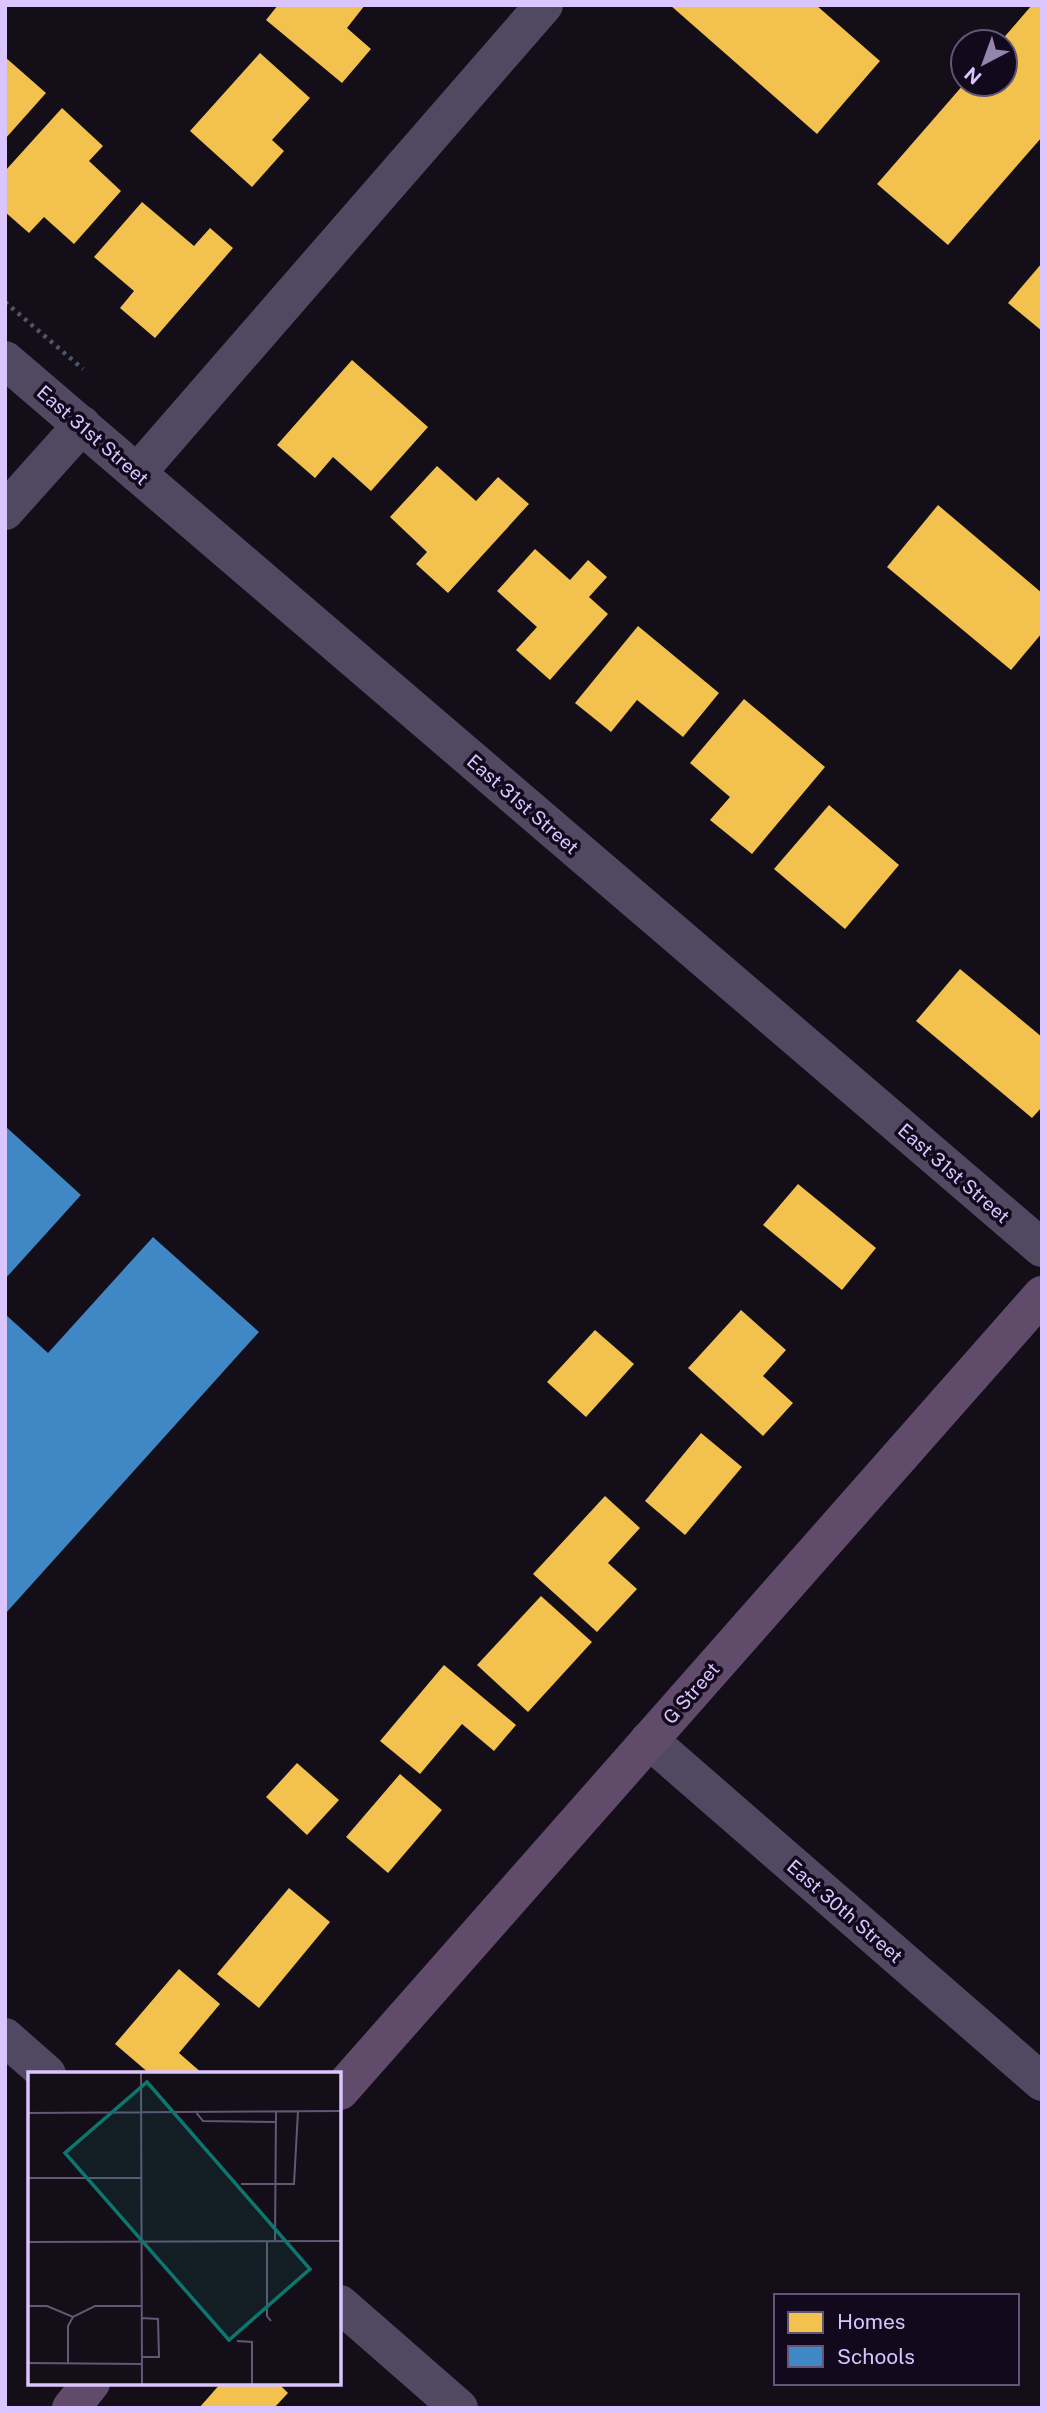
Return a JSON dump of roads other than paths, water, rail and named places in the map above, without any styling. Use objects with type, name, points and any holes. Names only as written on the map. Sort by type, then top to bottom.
[{"type":"main road","name":"G Street","points":[[341,2090],[1042,1295]]},
{"type":"main road","points":[[71,2408],[89,2385]]},
{"type":"street","points":[[137,473],[544,5]]},
{"type":"street","name":"East 31st Street","points":[[5,360],[1042,1248]]},
{"type":"street","points":[[5,511],[82,425]]},
{"type":"street","name":"East 30th Street","points":[[649,1740],[1042,2082]]},
{"type":"street","points":[[5,2037],[45,2072]]},
{"type":"street","points":[[341,2305],[459,2408]]}]
